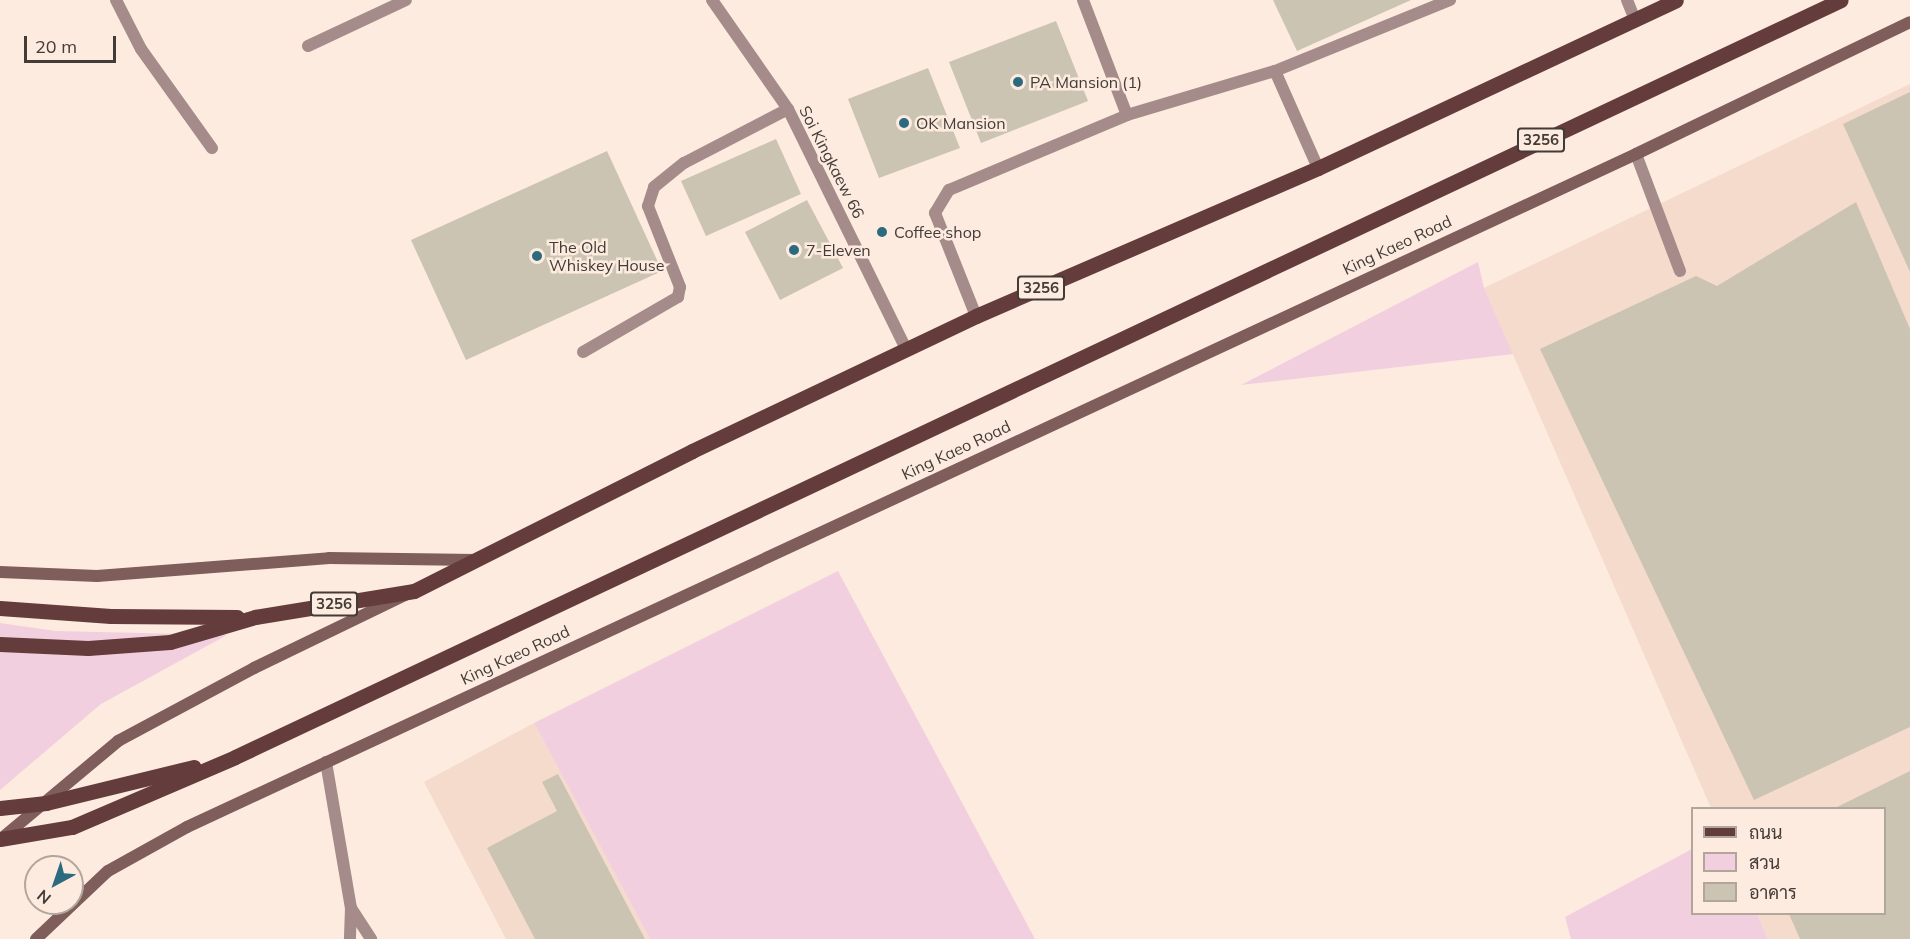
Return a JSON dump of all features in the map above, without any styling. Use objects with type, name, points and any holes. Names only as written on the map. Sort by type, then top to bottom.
[{"type":"main road","name":"King Kaeo Road","points":[[0,839],[118,741],[254,668],[976,316],[1318,168],[1676,0]]},
{"type":"main road","name":"King Kaeo Road","points":[[0,839],[72,827],[235,757],[1240,280],[1841,0]]},
{"type":"main road","name":"King Kaeo Road","points":[[36,939],[108,871],[187,827],[1636,154],[1910,22]]},
{"type":"main road","points":[[0,572],[97,576],[329,558],[478,560]]},
{"type":"main road","name":"King Kaeo Road","points":[[6,644],[88,648],[170,642],[255,617],[414,591]]},
{"type":"main road","points":[[6,608],[255,617]]},
{"type":"main road","points":[[0,808],[46,803],[235,757]]},
{"type":"street","points":[[116,0],[141,49],[212,148]]},
{"type":"street","points":[[308,46],[406,0]]},
{"type":"street","name":"Soi Kingkaew 66","points":[[712,0],[788,109],[906,349]]},
{"type":"street","points":[[1083,0],[1127,115]]},
{"type":"street","points":[[976,316],[940,233],[935,213],[939,200],[949,190],[1127,115],[1275,71],[1450,0]]},
{"type":"street","points":[[1627,0],[1635,20]]},
{"type":"street","points":[[1275,71],[1318,168]]},
{"type":"street","points":[[583,352],[678,297],[680,287],[648,206],[654,188],[665,174],[788,109]]},
{"type":"street","points":[[1636,154],[1680,271]]},
{"type":"street","points":[[326,762],[351,908],[350,939]]},
{"type":"street","points":[[351,908],[371,939]]},
{"type":"shaded area","points":[[1910,84],[1910,939],[1768,939],[1757,915],[1886,915],[1886,807],[1711,807],[1484,288]]},
{"type":"shaded area","points":[[534,723],[650,939],[506,939],[424,782]]},
{"type":"green space","points":[[1478,262],[1484,288],[1513,354],[1241,385]]},
{"type":"green space","points":[[838,571],[1035,939],[650,939],[534,723]]},
{"type":"green space","points":[[0,623],[56,631],[227,635],[101,704],[0,790]]},
{"type":"green space","points":[[1691,850],[1691,915],[1757,915],[1768,939],[1571,939],[1565,917]]},
{"type":"building","points":[[1273,0],[1411,0],[1297,51]]},
{"type":"building","name":"PA Mansion (1)","points":[[1056,21],[1088,101],[981,143],[949,62]]},
{"type":"building","name":"OK Mansion","points":[[928,68],[960,148],[879,178],[848,99]]},
{"type":"building","points":[[1910,92],[1910,272],[1843,124]]},
{"type":"building","points":[[776,139],[801,194],[706,236],[681,181]]},
{"type":"building","name":"The Old Whiskey House","points":[[607,151],[662,271],[466,360],[411,240]]},
{"type":"building","name":"7-Eleven","points":[[807,200],[843,268],[780,300],[745,232]]},
{"type":"building","points":[[1856,202],[1910,329],[1910,727],[1754,800],[1540,349],[1696,276],[1717,286]]},
{"type":"building","points":[[1910,771],[1910,939],[1800,939],[1789,915],[1886,915],[1886,807],[1837,807]]},
{"type":"building","points":[[558,774],[645,939],[535,939],[487,848],[557,811],[542,782]]},
{"type":"place","name":"PA Mansion (1)","points":[[1018,82]]},
{"type":"place","name":"OK Mansion","points":[[904,123]]},
{"type":"place","name":"Coffee shop","points":[[882,232]]},
{"type":"place","name":"7-Eleven","points":[[794,250]]},
{"type":"place","name":"The Old Whiskey House","points":[[537,256]]}]
